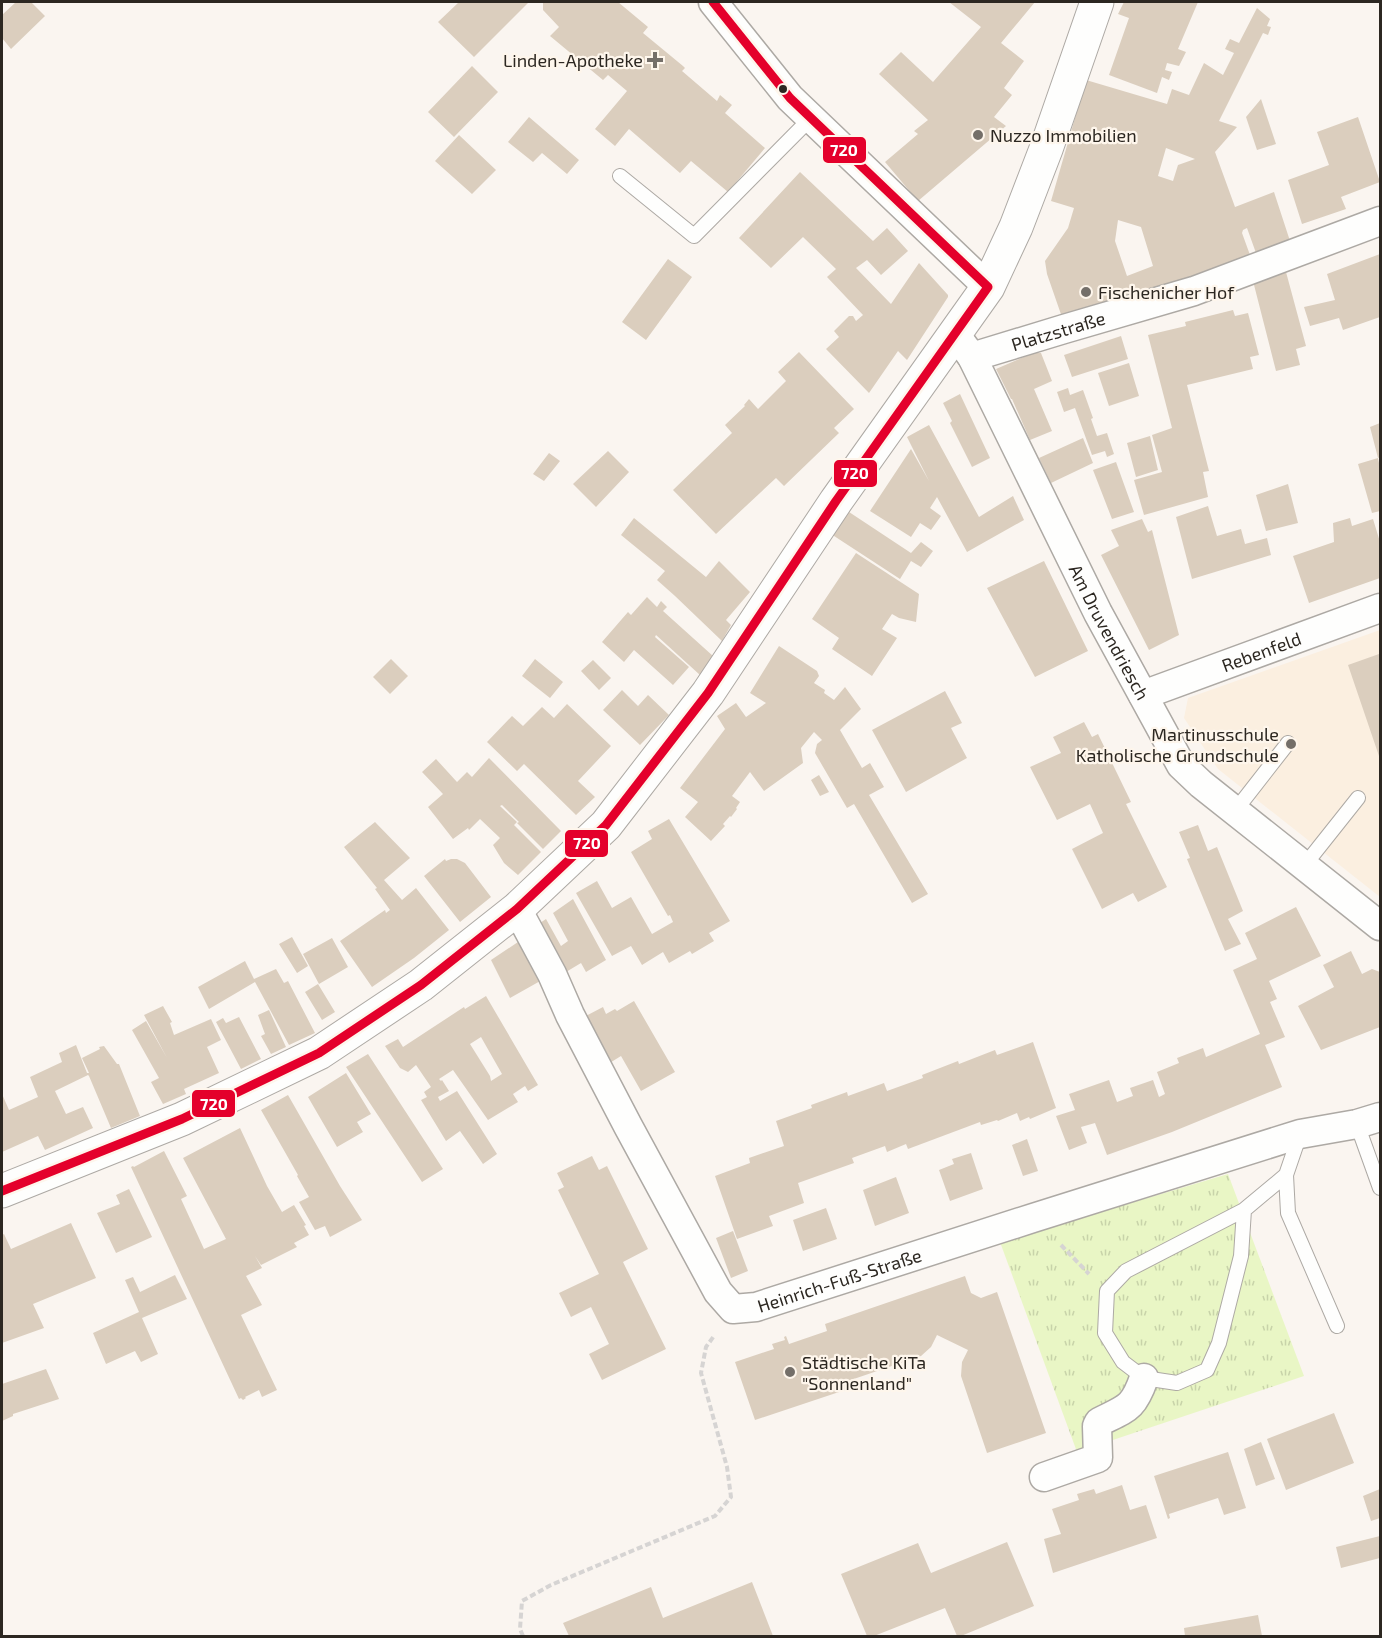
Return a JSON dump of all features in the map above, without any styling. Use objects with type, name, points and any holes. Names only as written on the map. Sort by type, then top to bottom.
[{"type":"street","points":[[713,2],[790,98],[987,287]]},
{"type":"street","points":[[2,1191],[182,1119],[319,1053],[421,986],[517,909],[606,825],[708,693],[836,501],[964,346],[987,287],[1016,226],[1046,149],[1097,2]]},
{"type":"street","name":"Platzstraße","points":[[964,346],[1064,329],[1194,291],[1380,221]]},
{"type":"street","name":"Am Druvendriesch","points":[[964,346],[1098,613],[1181,765],[1201,784],[1380,926]]},
{"type":"street","name":"Rebenfeld","points":[[1143,695],[1380,608]]},
{"type":"street","name":"Heinrich-Fuß-Straße","points":[[517,909],[633,1136],[718,1292],[733,1309],[756,1307],[1300,1134],[1369,1120]]},
{"type":"street","points":[[1044,1477],[1098,1458],[1098,1422],[1129,1407],[1138,1395],[1144,1378]]},
{"type":"lane","points":[[620,176],[694,236],[811,118]]},
{"type":"lane","points":[[1235,811],[1288,743]]},
{"type":"lane","points":[[1304,866],[1358,798]]},
{"type":"lane","points":[[1369,1120],[1380,1188]]},
{"type":"lane","points":[[1300,1134],[1286,1175],[1288,1213],[1337,1326]]},
{"type":"lane","points":[[1244,1210],[1241,1256],[1219,1344],[1207,1370],[1177,1383],[1144,1378],[1123,1362],[1106,1333],[1107,1291],[1126,1271],[1244,1210],[1286,1175]]},
{"type":"path","points":[[1033,1218],[1107,1291]]},
{"type":"path","points":[[523,1636],[520,1629],[522,1601],[551,1586],[715,1516],[732,1497],[727,1467],[701,1373],[706,1347],[733,1309]]},
{"type":"shaded area","name":"Martinusschule Katholische Grundschule","points":[[1380,630],[1380,897],[1218,769],[1184,718],[1188,698]]},
{"type":"green space","points":[[1228,1174],[1304,1376],[1077,1452],[1000,1242]]},
{"type":"building","points":[[16,2],[31,2],[45,16],[11,49],[2,38],[2,15]]},
{"type":"building","points":[[459,2],[529,2],[474,57],[438,22]]},
{"type":"building","points":[[543,2],[618,2],[648,27],[643,33],[683,66],[685,68],[682,71],[717,101],[720,95],[732,105],[725,113],[765,148],[728,192],[691,161],[680,173],[629,129],[615,146],[595,129],[627,91],[608,75],[603,80],[550,36],[559,27],[543,10]]},
{"type":"building","points":[[949,2],[1035,2],[1001,43],[1024,61],[1004,88],[1012,95],[994,117],[1006,126],[918,201],[885,162],[918,134],[914,131],[928,120],[879,74],[901,52],[933,82],[981,27]]},
{"type":"building","points":[[1124,2],[1198,2],[1178,49],[1186,52],[1179,66],[1167,63],[1165,70],[1172,72],[1169,80],[1162,77],[1157,93],[1109,75],[1129,18],[1118,14]]},
{"type":"building","points":[[1257,8],[1270,19],[1267,26],[1271,27],[1268,35],[1263,33],[1219,121],[1237,127],[1215,152],[1235,207],[1274,192],[1290,241],[1256,253],[1247,228],[1242,233],[1250,255],[1122,304],[1064,323],[1047,274],[1045,261],[1068,228],[1074,208],[1051,201],[1086,80],[1167,104],[1172,89],[1189,95],[1204,63],[1223,75],[1234,53],[1225,49],[1230,39],[1239,43]],"holes":[[[1166,148],[1195,159],[1178,165],[1173,181],[1158,176]],[[1118,220],[1141,227],[1153,266],[1127,276],[1115,241]]]},
{"type":"building","points":[[472,66],[498,92],[454,137],[428,112]]},
{"type":"building","points":[[1261,99],[1276,144],[1257,150],[1246,117]]},
{"type":"building","points":[[529,117],[579,160],[567,174],[542,153],[533,162],[508,142]]},
{"type":"building","points":[[1358,117],[1380,182],[1341,197],[1346,209],[1302,224],[1288,180],[1329,165],[1317,132]]},
{"type":"building","points":[[459,135],[496,170],[472,194],[435,161]]},
{"type":"building","points":[[800,172],[873,241],[887,228],[908,251],[881,275],[867,260],[856,268],[891,304],[919,263],[948,295],[907,360],[898,351],[869,393],[826,349],[839,337],[834,331],[849,316],[853,316],[856,321],[863,315],[827,277],[836,269],[803,237],[771,268],[739,238]]},
{"type":"building","points":[[1380,254],[1380,317],[1343,330],[1339,318],[1310,326],[1304,307],[1335,300],[1327,274]]},
{"type":"building","points":[[668,259],[692,277],[646,340],[622,322]]},
{"type":"building","points":[[1286,272],[1306,346],[1296,349],[1300,365],[1276,371],[1253,281]]},
{"type":"building","points":[[1233,310],[1235,316],[1248,313],[1259,355],[1250,357],[1253,369],[1187,385],[1209,471],[1203,472],[1208,497],[1144,515],[1134,480],[1162,472],[1152,435],[1172,428],[1148,335],[1186,326],[1185,322]]},
{"type":"building","points":[[1121,336],[1128,359],[1072,377],[1064,355]]},
{"type":"building","points":[[799,352],[854,409],[834,428],[839,433],[784,486],[776,478],[716,534],[673,490],[732,433],[725,425],[745,406],[749,399],[758,409],[786,381],[778,372]]},
{"type":"building","points":[[1033,353],[1041,353],[1052,381],[1034,389],[1052,431],[1030,440],[996,369]]},
{"type":"building","points":[[1129,363],[1139,396],[1109,406],[1098,373]]},
{"type":"building","points":[[1068,388],[1070,395],[1083,390],[1097,436],[1107,433],[1114,454],[1107,457],[1105,451],[1092,455],[1075,408],[1064,412],[1057,392]]},
{"type":"building","points":[[960,394],[990,458],[972,467],[950,423],[952,421],[943,403]]},
{"type":"building","points":[[1380,423],[1380,457],[1378,458],[1370,427]]},
{"type":"building","points":[[929,425],[979,517],[1013,496],[1024,520],[967,552],[937,497],[930,508],[941,516],[931,530],[920,523],[911,537],[870,511],[911,449],[929,481],[907,437]]},
{"type":"building","points":[[1150,436],[1158,470],[1136,477],[1127,443]]},
{"type":"building","points":[[1083,438],[1093,463],[1051,483],[1039,458]]},
{"type":"building","points":[[608,451],[629,472],[596,507],[573,484]]},
{"type":"building","points":[[549,453],[560,461],[544,481],[533,474]]},
{"type":"building","points":[[1378,458],[1380,511],[1372,513],[1358,464]]},
{"type":"building","points":[[1116,462],[1134,512],[1112,519],[1093,470]]},
{"type":"building","points":[[1288,484],[1298,523],[1266,531],[1256,495]]},
{"type":"building","points":[[1208,506],[1217,536],[1241,529],[1245,544],[1267,538],[1271,555],[1192,579],[1176,517]]},
{"type":"building","points":[[846,510],[911,553],[921,542],[933,551],[921,567],[911,561],[900,579],[831,534]]},
{"type":"building","points":[[634,518],[706,577],[719,561],[750,592],[726,620],[731,625],[722,641],[657,580],[665,571],[621,535]]},
{"type":"building","points":[[1350,518],[1352,526],[1373,519],[1380,542],[1380,578],[1309,603],[1293,556],[1334,542],[1333,523]]},
{"type":"building","points":[[1142,519],[1148,532],[1152,530],[1179,635],[1149,650],[1101,555],[1119,546],[1111,530]]},
{"type":"building","points":[[856,553],[919,594],[916,622],[892,614],[882,629],[897,638],[872,676],[832,649],[839,638],[812,619]]},
{"type":"building","points":[[1044,561],[1088,651],[1035,677],[987,588]]},
{"type":"building","points":[[647,597],[657,607],[661,601],[667,607],[663,611],[713,656],[700,675],[656,635],[655,637],[689,667],[673,685],[634,650],[624,662],[602,642],[628,612],[631,615]]},
{"type":"building","points":[[779,646],[817,671],[819,676],[814,683],[825,690],[824,693],[834,700],[845,687],[861,709],[840,730],[862,768],[870,763],[884,787],[869,795],[928,894],[912,903],[854,804],[847,808],[815,753],[817,744],[822,740],[814,732],[801,748],[803,763],[764,791],[750,772],[732,796],[740,802],[737,809],[711,841],[685,817],[698,802],[680,788],[725,729],[717,716],[736,703],[746,717],[766,703],[750,693]]},
{"type":"building","points":[[1379,654],[1380,658],[1380,759],[1348,665]]},
{"type":"building","points":[[391,659],[408,676],[390,694],[373,677]]},
{"type":"building","points":[[535,659],[563,682],[550,698],[522,676]]},
{"type":"building","points":[[593,660],[611,678],[599,690],[581,671]]},
{"type":"building","points":[[622,690],[638,706],[648,695],[669,715],[640,745],[603,710]]},
{"type":"building","points":[[945,691],[962,723],[951,728],[967,758],[906,792],[872,730]]},
{"type":"building","points":[[567,704],[611,746],[578,781],[595,797],[576,815],[524,764],[517,771],[487,742],[512,716],[523,726],[542,707],[554,718]]},
{"type":"building","points":[[1084,722],[1092,737],[1098,734],[1131,802],[1126,804],[1167,887],[1138,902],[1133,893],[1102,909],[1072,849],[1103,833],[1090,804],[1057,820],[1030,767],[1061,753],[1053,737]]},
{"type":"building","points":[[489,758],[561,831],[543,849],[502,805],[500,806],[517,822],[514,825],[541,852],[518,875],[504,863],[493,845],[500,838],[480,819],[469,830],[468,828],[453,839],[428,807],[443,794],[422,772],[436,759],[457,782],[467,772],[472,777]]},
{"type":"building","points":[[819,775],[829,792],[820,796],[811,780]]},
{"type":"building","points":[[669,819],[730,921],[709,933],[714,941],[692,954],[690,951],[669,963],[663,952],[642,965],[631,946],[612,956],[576,893],[597,881],[612,908],[631,897],[652,934],[673,922],[631,852],[652,839],[648,831]]},
{"type":"building","points":[[375,822],[410,858],[384,880],[402,900],[416,888],[449,930],[372,987],[340,941],[385,910],[386,913],[390,910],[375,889],[377,888],[344,847]]},
{"type":"building","points":[[1198,825],[1208,851],[1217,847],[1243,911],[1228,919],[1241,944],[1225,951],[1187,859],[1190,858],[1179,832]]},
{"type":"building","points":[[445,859],[446,861],[457,859],[465,863],[491,897],[460,922],[424,876]]},
{"type":"building","points":[[573,899],[606,960],[586,972],[581,963],[566,972],[537,925],[546,919],[561,946],[568,941],[553,913]]},
{"type":"building","points":[[1296,907],[1321,956],[1269,981],[1277,999],[1270,1002],[1285,1037],[1265,1045],[1282,1087],[1172,1132],[1107,1155],[1095,1123],[1081,1127],[1087,1143],[1069,1150],[1056,1116],[1075,1110],[1069,1094],[1109,1080],[1117,1102],[1133,1096],[1130,1088],[1153,1080],[1159,1097],[1165,1094],[1157,1072],[1179,1063],[1177,1058],[1203,1048],[1206,1057],[1260,1034],[1233,970],[1257,959],[1245,933]]},
{"type":"building","points":[[292,937],[308,966],[297,973],[279,944]]},
{"type":"building","points":[[332,938],[348,967],[319,984],[303,954]]},
{"type":"building","points":[[521,940],[542,980],[510,998],[491,960]]},
{"type":"building","points":[[1351,951],[1362,974],[1372,969],[1380,972],[1380,1027],[1321,1050],[1298,1006],[1334,987],[1323,965]]},
{"type":"building","points":[[245,961],[254,979],[276,969],[284,983],[288,981],[315,1033],[289,1045],[255,982],[209,1009],[198,987]]},
{"type":"building","points":[[318,984],[335,1012],[322,1020],[305,992]]},
{"type":"building","points":[[486,996],[538,1085],[528,1091],[525,1086],[513,1094],[518,1102],[488,1120],[453,1070],[439,1079],[449,1091],[438,1097],[440,1101],[457,1091],[497,1154],[483,1164],[460,1131],[446,1141],[421,1100],[427,1097],[424,1092],[431,1087],[416,1065],[408,1072],[400,1068],[385,1046],[398,1039],[403,1047],[464,1007],[465,1009]],"holes":[[[481,1037],[502,1074],[491,1081],[470,1044]]]},
{"type":"building","points":[[634,1001],[675,1072],[641,1091],[621,1056],[608,1064],[582,1018],[603,1007],[606,1014],[615,1009],[617,1011]]},
{"type":"building","points":[[163,1006],[172,1022],[170,1023],[174,1035],[211,1019],[221,1040],[207,1047],[219,1073],[184,1089],[186,1094],[163,1104],[151,1082],[159,1078],[132,1030],[146,1021],[167,1058],[144,1015]]},
{"type":"building","points":[[269,1010],[286,1047],[271,1054],[261,1036],[265,1034],[258,1015]]},
{"type":"building","points":[[239,1017],[261,1059],[241,1069],[216,1022],[223,1018],[226,1023]]},
{"type":"building","points":[[1033,1042],[1056,1108],[1020,1121],[1017,1113],[998,1121],[981,1125],[980,1122],[908,1149],[906,1144],[887,1152],[885,1146],[852,1158],[854,1163],[798,1183],[804,1203],[769,1216],[773,1226],[737,1239],[715,1176],[750,1163],[749,1158],[784,1146],[776,1121],[847,1092],[848,1096],[884,1083],[887,1091],[923,1078],[922,1075],[958,1061],[959,1064],[995,1050],[997,1055]]},
{"type":"building","points":[[76,1045],[87,1073],[89,1073],[82,1058],[104,1046],[119,1064],[140,1116],[111,1128],[88,1075],[55,1091],[66,1114],[83,1107],[93,1128],[45,1150],[38,1136],[2,1152],[2,1094],[9,1110],[38,1097],[30,1077],[62,1062],[59,1053]]},
{"type":"building","points":[[368,1054],[443,1169],[422,1182],[346,1067]]},
{"type":"building","points":[[346,1073],[371,1114],[357,1122],[363,1132],[337,1147],[308,1097]]},
{"type":"building","points":[[288,1095],[362,1220],[330,1237],[325,1226],[315,1230],[299,1202],[309,1197],[261,1110]]},
{"type":"building","points":[[240,1128],[282,1212],[294,1205],[309,1235],[294,1243],[297,1247],[261,1265],[255,1256],[262,1268],[246,1276],[262,1305],[241,1315],[277,1390],[262,1397],[259,1390],[243,1400],[239,1399],[131,1167],[164,1151],[187,1196],[181,1199],[204,1249],[226,1239],[183,1158]]},
{"type":"building","points":[[1027,1139],[1038,1171],[1023,1176],[1012,1145]]},
{"type":"building","points":[[971,1153],[983,1189],[950,1201],[939,1170],[954,1164],[952,1159]]},
{"type":"building","points":[[592,1156],[599,1170],[607,1166],[648,1249],[623,1262],[666,1349],[602,1380],[589,1354],[609,1344],[591,1307],[571,1317],[559,1293],[599,1274],[558,1190],[564,1187],[557,1173]]},
{"type":"building","points":[[896,1177],[909,1213],[875,1226],[863,1190]]},
{"type":"building","points":[[129,1189],[152,1237],[116,1253],[97,1213],[120,1204],[116,1195]]},
{"type":"building","points":[[826,1208],[837,1239],[803,1251],[793,1220]]},
{"type":"building","points":[[71,1223],[96,1278],[33,1304],[44,1328],[2,1343],[2,1235],[4,1234],[11,1249]]},
{"type":"building","points":[[733,1231],[748,1271],[731,1278],[716,1238]]},
{"type":"building","points":[[175,1275],[187,1299],[142,1318],[158,1354],[141,1362],[135,1351],[106,1364],[93,1333],[139,1312],[125,1280],[133,1277],[140,1292]]},
{"type":"building","points":[[965,1276],[971,1293],[981,1298],[997,1292],[1046,1433],[987,1453],[961,1376],[962,1362],[968,1350],[937,1335],[931,1347],[921,1356],[845,1382],[848,1389],[755,1420],[735,1362],[774,1349],[772,1344],[785,1340],[786,1336],[789,1344],[827,1331],[825,1324]]},
{"type":"building","points":[[46,1369],[59,1399],[13,1414],[2,1421],[2,1384]]},
{"type":"building","points":[[1334,1413],[1354,1463],[1286,1490],[1267,1439]]},
{"type":"building","points":[[1261,1442],[1275,1479],[1256,1486],[1244,1449]]},
{"type":"building","points":[[1228,1452],[1246,1508],[1224,1515],[1218,1498],[1169,1514],[1168,1519],[1154,1476]]},
{"type":"building","points":[[1122,1485],[1130,1510],[1146,1505],[1157,1538],[1053,1573],[1044,1539],[1061,1534],[1052,1509],[1079,1500],[1077,1494],[1094,1489],[1096,1494]]},
{"type":"building","points":[[1380,1489],[1380,1518],[1371,1521],[1363,1496]]},
{"type":"building","points":[[1380,1536],[1380,1558],[1341,1568],[1336,1547]]},
{"type":"building","points":[[1007,1542],[1034,1606],[961,1636],[957,1636],[945,1608],[874,1636],[867,1636],[841,1574],[918,1543],[931,1573]]},
{"type":"building","points":[[752,1582],[773,1636],[569,1636],[563,1623],[651,1587],[663,1618]]},
{"type":"building","points":[[1258,1615],[1262,1636],[1185,1636],[1184,1628]]},
{"type":"transit line","name":"720","points":[[713,2],[790,98],[988,287]]},
{"type":"transit line","name":"720","points":[[2,1191],[182,1119],[319,1053],[421,985],[517,909],[606,825],[708,693],[836,501],[988,287]]},
{"type":"place","name":"Linden-Apotheke","points":[[655,60]]},
{"type":"place","name":"Nuzzo Immobilien","points":[[978,135]]},
{"type":"place","name":"Fischenicher Hof","points":[[1086,292]]},
{"type":"place","name":"Martinusschule Katholische Grundschule","points":[[1291,744]]},
{"type":"place","name":"Städtische KiTa \"Sonnenland\"","points":[[790,1372]]}]
